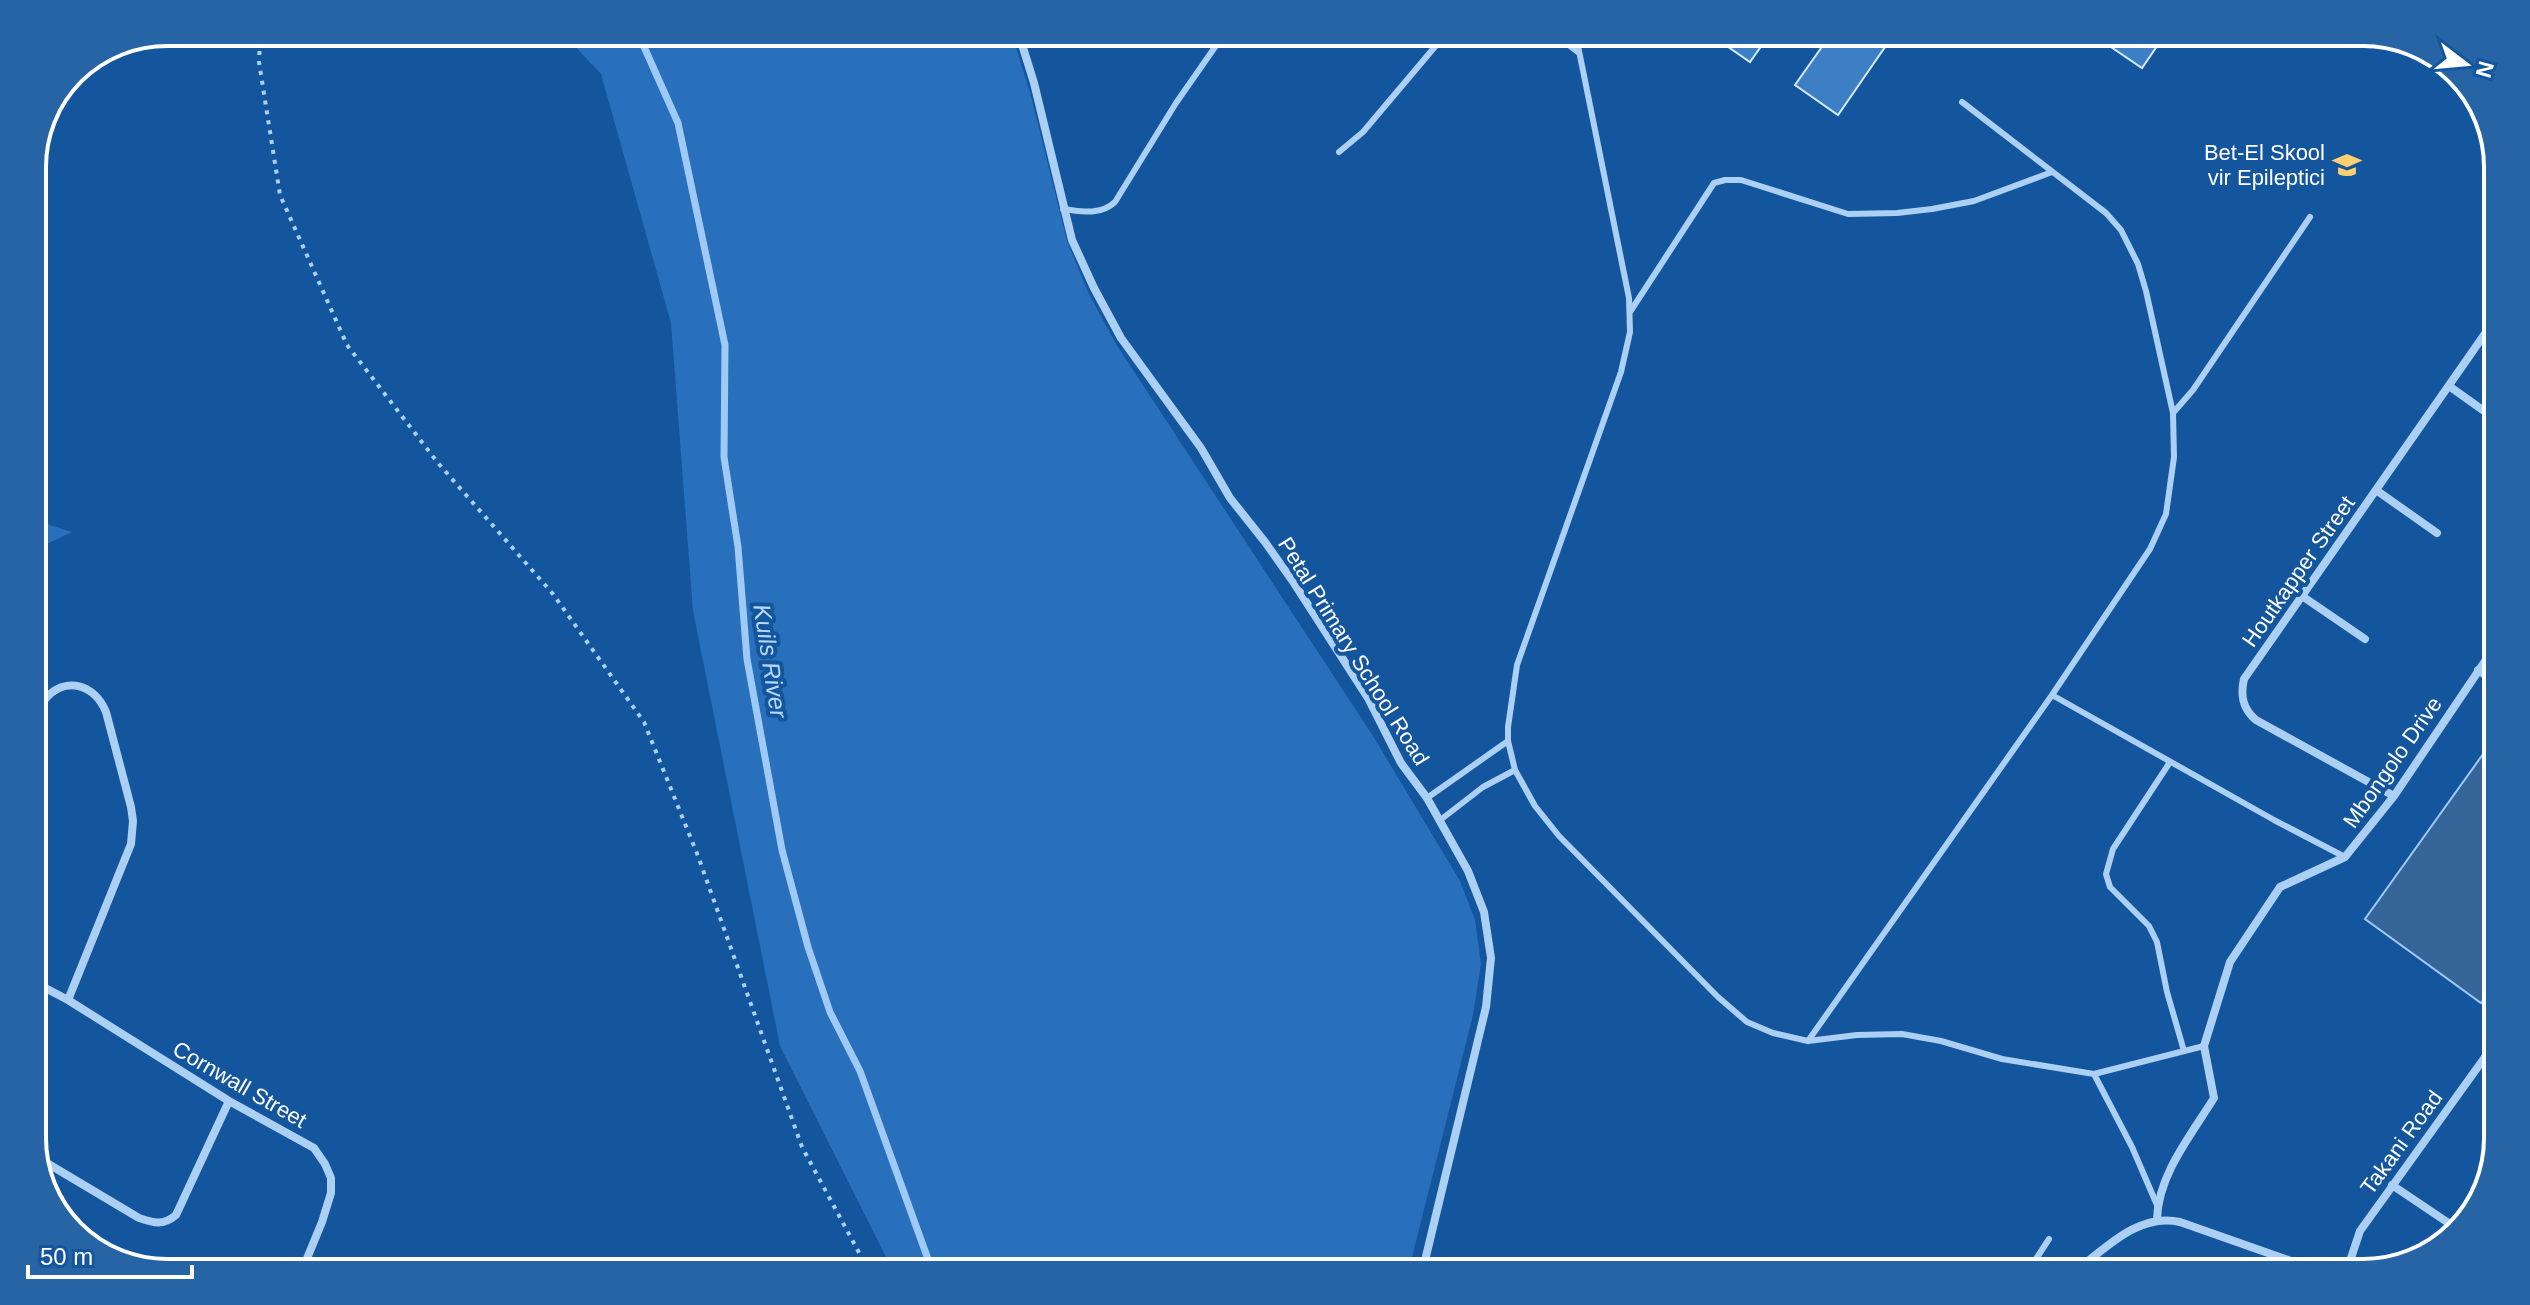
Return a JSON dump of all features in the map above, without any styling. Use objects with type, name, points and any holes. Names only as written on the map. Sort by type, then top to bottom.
[{"type":"street","name":"Petal Primary School Road","points":[[1022,46],[1072,240],[1094,288],[1121,338],[1201,448],[1230,498],[1294,583],[1368,698],[1401,763],[1427,798],[1477,891],[1484,912],[1491,958],[1481,1032],[1425,1259]]},
{"type":"street","name":"Houtkapper Street","points":[[2394,796],[2256,720],[2246,709],[2242,694],[2244,679],[2484,337]]},
{"type":"street","points":[[2449,386],[2484,411]]},
{"type":"street","points":[[2376,490],[2437,533]]},
{"type":"street","points":[[2302,596],[2365,639]]},
{"type":"street","name":"Mbongolo Drive","points":[[2157,1219],[2157,1205],[2173,1163],[2214,1098],[2204,1046],[2230,962],[2280,887],[2345,857],[2394,796],[2484,662]]},
{"type":"street","points":[[2478,670],[2484,674]]},
{"type":"street","points":[[46,698],[73,685],[85,688],[101,699],[133,821],[131,844],[68,1000]]},
{"type":"street","name":"Cornwall Street","points":[[46,988],[229,1101],[314,1148],[331,1178],[331,1193],[306,1259]]},
{"type":"street","name":"Takani Road","points":[[2351,1259],[2360,1231],[2484,1058]]},
{"type":"street","points":[[49,1164],[139,1218],[156,1223],[168,1222],[176,1215],[229,1101]]},
{"type":"street","points":[[2392,1185],[2448,1223]]},
{"type":"street","points":[[2092,1259],[2132,1229],[2157,1219],[2180,1222],[2285,1259]]},
{"type":"lane","points":[[1063,209],[1097,211],[1115,202],[1176,103],[1216,46]]},
{"type":"lane","points":[[1339,152],[1363,132],[1436,46]]},
{"type":"lane","points":[[1570,46],[1579,53]]},
{"type":"lane","points":[[1578,46],[1630,312],[1630,332],[1621,372],[1517,665],[1508,741],[1515,770],[1535,806],[1559,836],[1718,997],[1747,1022],[1773,1033],[1808,1041],[1902,1034],[1941,1041],[2002,1059],[2094,1074],[2204,1046]]},
{"type":"lane","points":[[1808,1041],[2052,695],[2150,549],[2166,514],[2174,457],[2173,413],[2146,291],[2129,245],[2106,213],[1962,102]]},
{"type":"lane","points":[[1630,312],[1714,183],[1725,180],[1751,183],[1848,214],[1897,213],[1974,201],[2052,172]]},
{"type":"lane","points":[[2173,413],[2193,390],[2310,217]]},
{"type":"lane","points":[[2052,695],[2345,857]]},
{"type":"lane","points":[[1427,798],[1508,741]]},
{"type":"lane","points":[[2170,762],[2113,849],[2106,874],[2110,887],[2149,926],[2157,942],[2184,1051]]},
{"type":"lane","points":[[1439,821],[1483,787],[1515,770]]},
{"type":"lane","points":[[2094,1074],[2132,1147],[2157,1205]]},
{"type":"lane","points":[[2036,1259],[2049,1239]]},
{"type":"path","points":[[260,46],[259,62],[280,195],[347,345],[438,463],[553,594],[644,722],[698,856],[802,1147],[862,1259]]},
{"type":"shaded area","points":[[575,46],[1015,46],[1067,241],[1088,292],[1116,344],[1373,736],[1460,881],[1475,920],[1481,964],[1473,1015],[1412,1259],[887,1259],[780,1046],[693,611],[671,323],[601,74]]},
{"type":"shaded area","points":[[46,522],[72,532],[46,544]]},
{"type":"shaded area","points":[[2484,753],[2484,999],[2481,1003],[2365,919]]},
{"type":"building","points":[[1727,46],[1761,46],[1750,62]]},
{"type":"building","points":[[1823,46],[1886,46],[1838,115],[1795,85]]},
{"type":"building","points":[[2112,46],[2157,46],[2142,68]]},
{"type":"waterway","name":"Kuils River","points":[[644,46],[678,123],[725,345],[724,457],[738,547],[747,659],[782,850],[808,947],[830,1012],[860,1071],[928,1259]]},
{"type":"place","name":"Bet-El Skool vir Epileptici","points":[[2347,165]]}]
